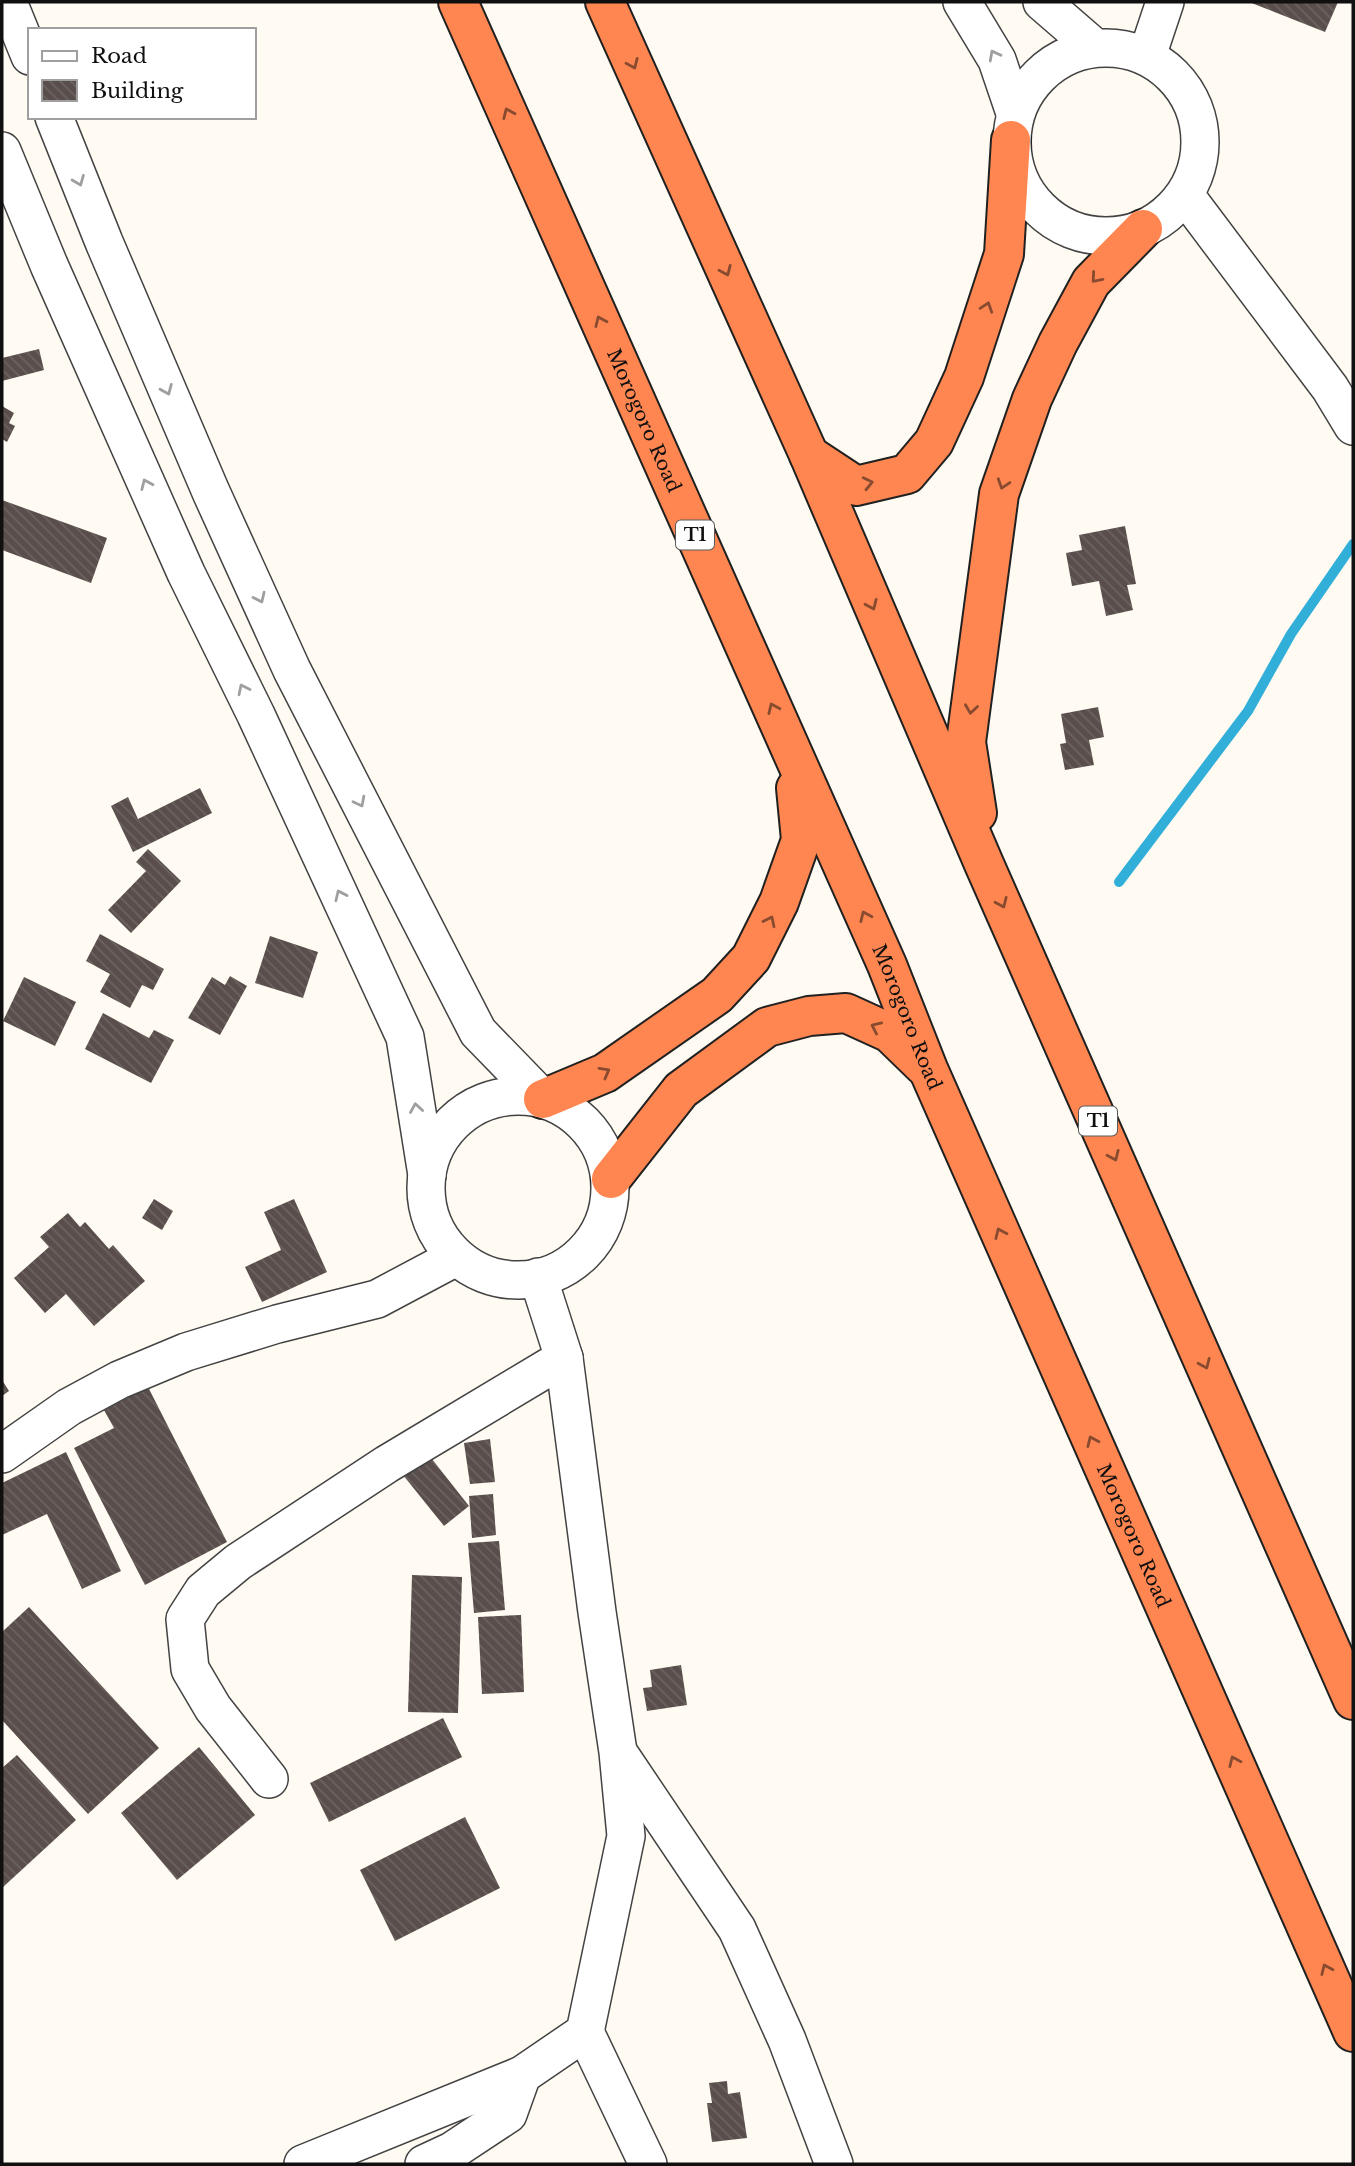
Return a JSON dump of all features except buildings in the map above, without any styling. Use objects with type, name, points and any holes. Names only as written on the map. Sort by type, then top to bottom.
[{"type":"highway","name":"Morogoro Road","points":[[458,2],[887,965],[928,1069],[1353,2032]]},
{"type":"highway","name":"T1","points":[[605,2],[809,455],[984,864],[1353,1700]]},
{"type":"highway","points":[[809,455],[856,486],[907,474],[934,442],[964,377],[1003,254],[1013,126]]},
{"type":"highway","points":[[984,864],[966,742],[999,494],[1032,398],[1091,282],[1143,229]]},
{"type":"highway","points":[[543,1099],[605,1073],[717,995],[751,958],[779,902],[801,840],[793,753]]},
{"type":"highway","points":[[611,1179],[681,1090],[767,1027],[809,1016],[846,1013],[890,1033],[928,1069]]},
{"type":"street","points":[[8,2],[28,51]]},
{"type":"street","points":[[962,2],[997,60],[1013,126],[1014,167],[1025,191],[1042,212],[1065,228],[1091,236],[1117,236],[1143,229],[1167,215],[1185,195],[1196,170],[1200,144],[1197,117],[1186,92],[1169,71],[1147,56],[1122,47],[1094,47],[1068,54],[1046,68],[1028,88],[1013,126]]},
{"type":"street","points":[[1042,2],[1094,47]]},
{"type":"street","points":[[1147,56],[1166,2]]},
{"type":"street","points":[[55,119],[104,242],[211,492],[292,670],[478,1032],[543,1099]]},
{"type":"street","points":[[2,151],[48,265],[181,561],[256,715],[405,1037],[427,1175],[426,1198],[431,1219],[441,1240],[456,1257],[474,1270],[494,1278],[516,1282],[560,1272],[578,1260],[593,1244],[604,1223],[610,1202],[611,1179],[601,1147],[581,1120],[563,1107],[543,1099],[521,1096],[498,1098],[477,1105],[459,1117],[443,1134],[433,1153],[427,1175]]},
{"type":"street","points":[[1185,195],[1330,388],[1353,426]]},
{"type":"street","points":[[2,1454],[69,1407],[119,1380],[186,1352],[277,1324],[377,1299],[456,1257]]},
{"type":"street","points":[[538,1277],[564,1358],[618,1752],[626,1836],[585,2032],[648,2164]]},
{"type":"street","points":[[269,1779],[213,1708],[190,1669],[185,1619],[203,1591],[238,1562],[387,1464],[564,1358]]},
{"type":"street","points":[[618,1752],[737,1929],[787,2040],[834,2164]]},
{"type":"street","points":[[303,2164],[522,2075],[585,2032]]},
{"type":"street","points":[[424,2164],[452,2151],[508,2114],[522,2075]]},
{"type":"waterway","points":[[1119,882],[1248,711],[1291,634],[1353,544]]}]
